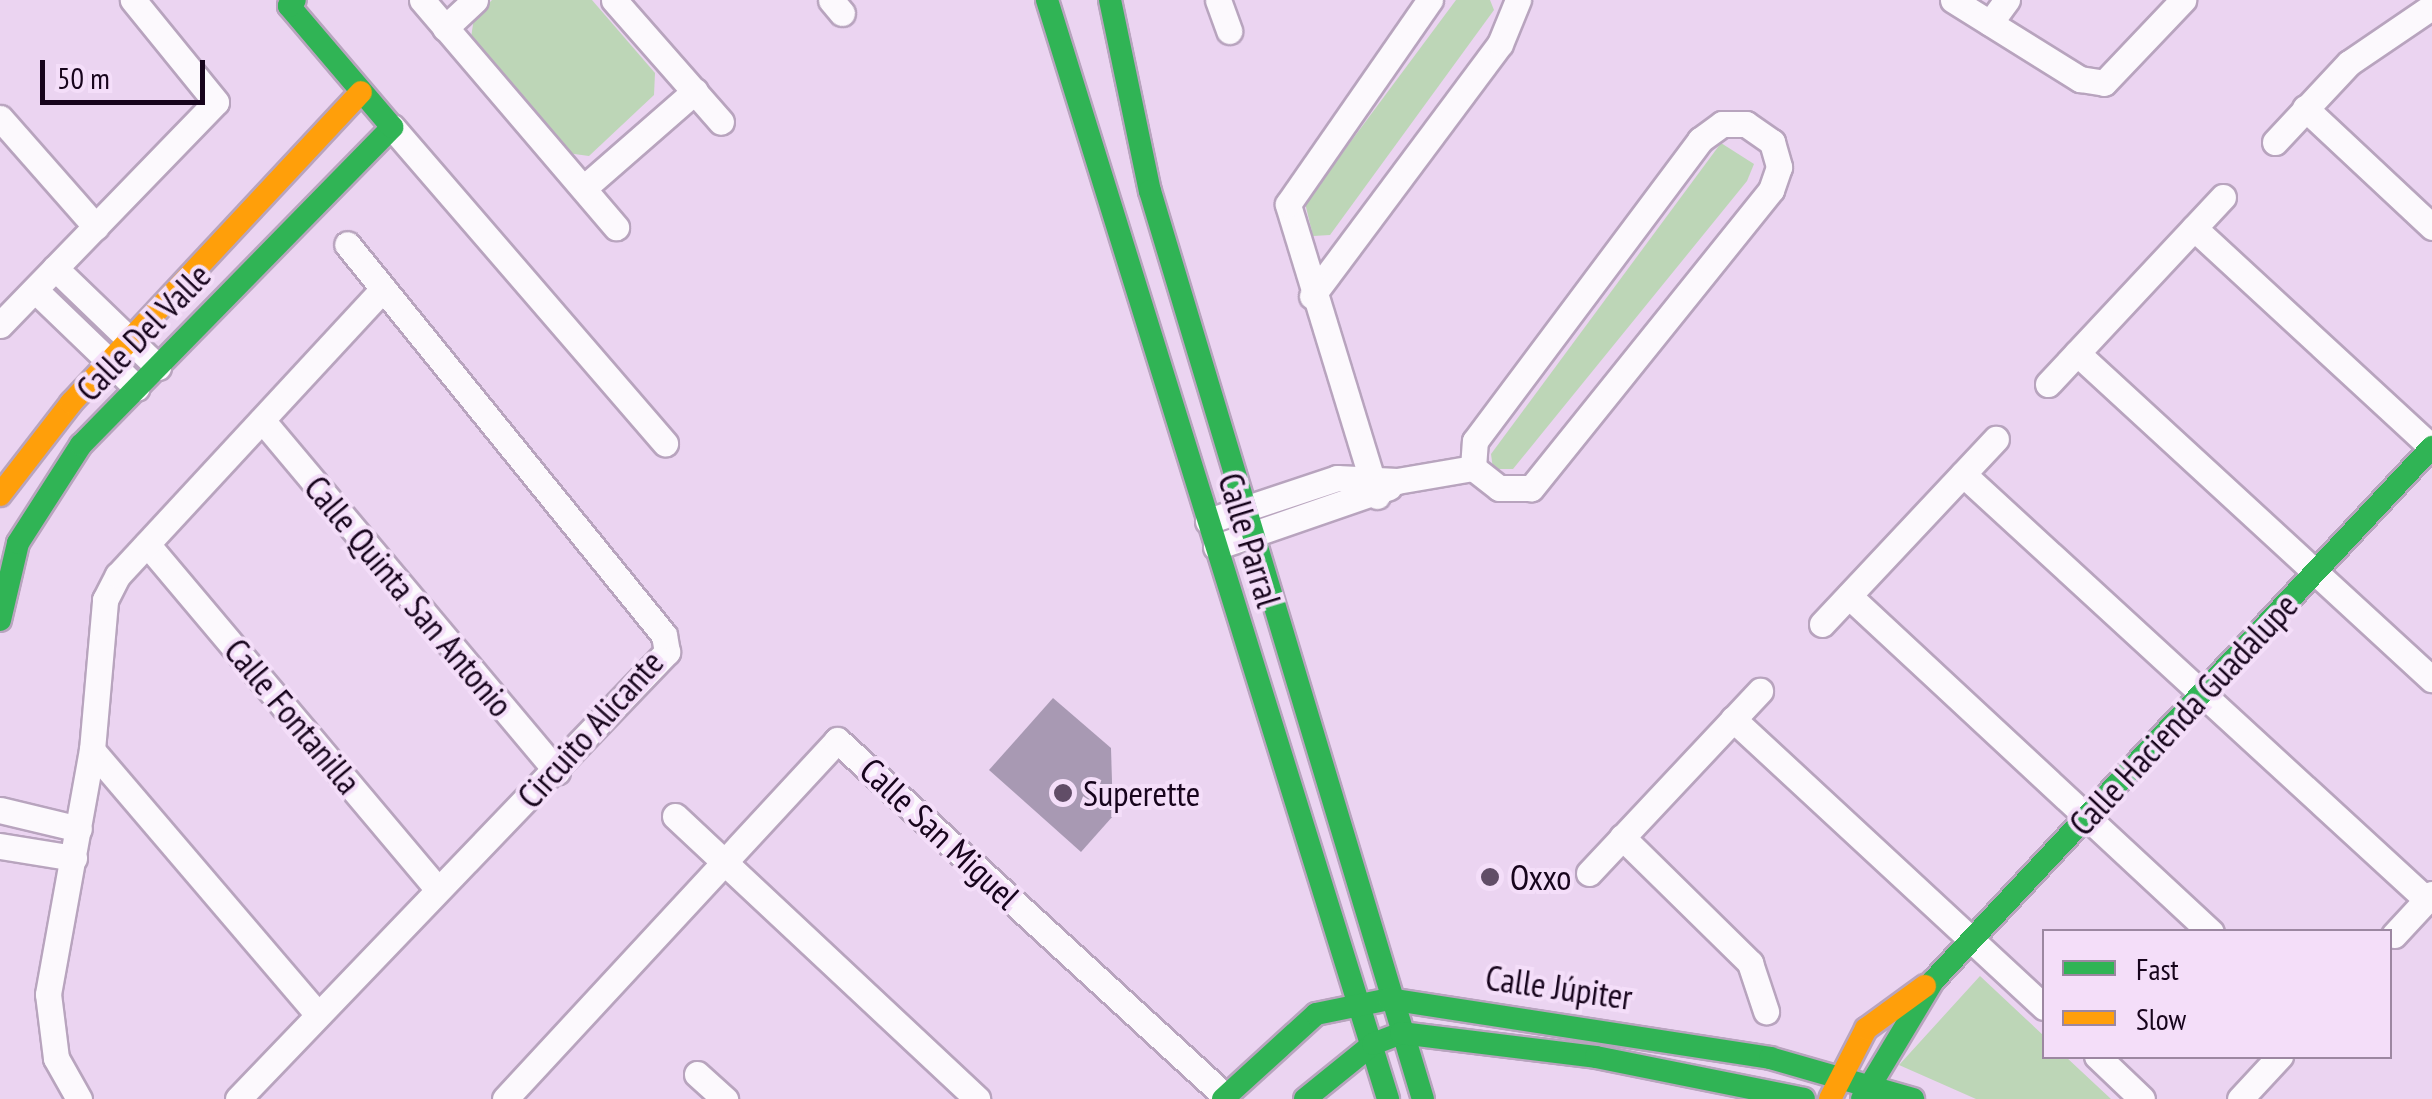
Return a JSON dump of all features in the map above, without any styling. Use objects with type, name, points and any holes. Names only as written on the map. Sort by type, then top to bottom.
[{"type":"street","points":[[0,324],[216,102],[132,0]]},
{"type":"street","points":[[422,0],[616,226]]},
{"type":"street","points":[[444,28],[475,0]]},
{"type":"street","points":[[614,0],[721,122]]},
{"type":"street","name":"Calle Parral","points":[[1047,0],[1388,1099]]},
{"type":"street","name":"Calle Parral","points":[[1110,0],[1150,191],[1389,1000],[1423,1099]]},
{"type":"street","points":[[1218,0],[1229,31]]},
{"type":"street","points":[[1381,484],[1312,296],[1288,204],[1430,0]]},
{"type":"street","points":[[1312,296],[1500,44],[1518,0]]},
{"type":"street","points":[[1953,0],[2080,79],[2113,79],[2183,0]]},
{"type":"street","points":[[1990,23],[2007,0]]},
{"type":"street","points":[[290,2],[360,92],[665,443]]},
{"type":"street","points":[[2275,142],[2349,63],[2427,10]]},
{"type":"street","points":[[585,187],[695,90]]},
{"type":"street","name":"Calle Del Valle","points":[[0,494],[110,362],[360,92]]},
{"type":"street","points":[[2306,108],[2432,227]]},
{"type":"street","points":[[0,118],[96,226]]},
{"type":"street","points":[[1208,521],[1244,510],[1474,468],[1498,488],[1531,488],[1771,190],[1779,167],[1772,142],[1746,124],[1722,124],[1700,140],[1475,441],[1474,468]]},
{"type":"street","name":"Calle Del Valle","points":[[0,620],[18,543],[44,493],[137,388],[392,127]]},
{"type":"street","points":[[2048,384],[2223,197]]},
{"type":"street","points":[[2194,228],[2432,448]]},
{"type":"street","name":"Circuito Alicante","points":[[238,1099],[662,660],[668,644],[347,244]]},
{"type":"street","points":[[56,268],[158,367]]},
{"type":"street","points":[[35,290],[137,388]]},
{"type":"street","points":[[79,1099],[56,1058],[48,994],[92,750],[104,600],[147,544],[383,290]]},
{"type":"street","points":[[2076,354],[2432,679]]},
{"type":"street","name":"Calle Quinta San Antonio","points":[[262,420],[556,771]]},
{"type":"street","points":[[1822,624],[1996,439]]},
{"type":"street","name":"Calle Hacienda Guadalupe","points":[[1865,1091],[1933,981],[2432,448]]},
{"type":"street","points":[[1963,474],[2429,897],[2394,935]]},
{"type":"street","points":[[1216,547],[1381,484]]},
{"type":"street","name":"Calle Fontanilla","points":[[147,544],[438,888]]},
{"type":"street","points":[[1849,596],[2208,929]]},
{"type":"street","points":[[1589,873],[1760,690]]},
{"type":"street","points":[[1733,719],[2042,1005]]},
{"type":"street","name":"Calle San Miguel","points":[[504,1099],[833,741],[841,742],[1224,1098]]},
{"type":"street","points":[[92,750],[318,1016]]},
{"type":"street","points":[[0,810],[79,829]]},
{"type":"street","points":[[675,816],[977,1099]]},
{"type":"street","points":[[1622,837],[1750,963],[1766,1011]]},
{"type":"street","points":[[0,846],[74,858]]},
{"type":"street","name":"Calle Hacienda Guadalupe","points":[[1830,1099],[1838,1074],[1885,1010],[1933,981]]},
{"type":"street","name":"Calle Júpiter","points":[[1224,1098],[1286,1036],[1358,1000],[1389,1000],[1664,1038],[1838,1074],[1865,1091],[1913,1099]]},
{"type":"street","name":"Calle Júpiter","points":[[1308,1096],[1373,1044],[1401,1034],[1596,1056],[1804,1099]]},
{"type":"street","points":[[2100,1059],[2142,1099]]},
{"type":"street","points":[[2240,1099],[2277,1059]]},
{"type":"street","points":[[698,1074],[725,1099]]},
{"type":"street","points":[[1308,1096],[1334,1099]]},
{"type":"green space","points":[[492,0],[592,0],[655,73],[654,95],[589,156],[567,153],[470,44],[474,18]]},
{"type":"green space","points":[[1456,0],[1490,0],[1494,10],[1330,235],[1313,236],[1305,203]]},
{"type":"green space","points":[[1721,143],[1754,164],[1747,181],[1513,469],[1493,469],[1491,454]]},
{"type":"green space","points":[[1980,976],[2042,1034],[2042,1059],[2068,1059],[2111,1099],[1976,1099],[1899,1065]]},
{"type":"building","name":"Superette","points":[[1053,698],[1111,748],[1113,816],[1081,852],[989,770]]},
{"type":"traffic: fast","points":[[0,620],[18,543],[81,445],[392,127],[289,6],[295,0]]},
{"type":"traffic: fast","points":[[1047,0],[1388,1099]]},
{"type":"traffic: fast","points":[[1110,0],[1150,191],[1423,1099]]},
{"type":"traffic: fast","points":[[1862,1099],[1933,981],[2432,447]]},
{"type":"traffic: fast","points":[[1223,1099],[1316,1014],[1389,999],[1770,1058],[1913,1099]]},
{"type":"traffic: fast","points":[[1305,1099],[1373,1044],[1401,1033],[1596,1057],[1804,1099]]},
{"type":"traffic: slow","points":[[0,495],[71,403],[361,92]]},
{"type":"traffic: slow","points":[[1830,1099],[1866,1029],[1925,986]]},
{"type":"place","name":"Superette","points":[[1063,793]]},
{"type":"place","name":"Oxxo","points":[[1490,877]]}]
